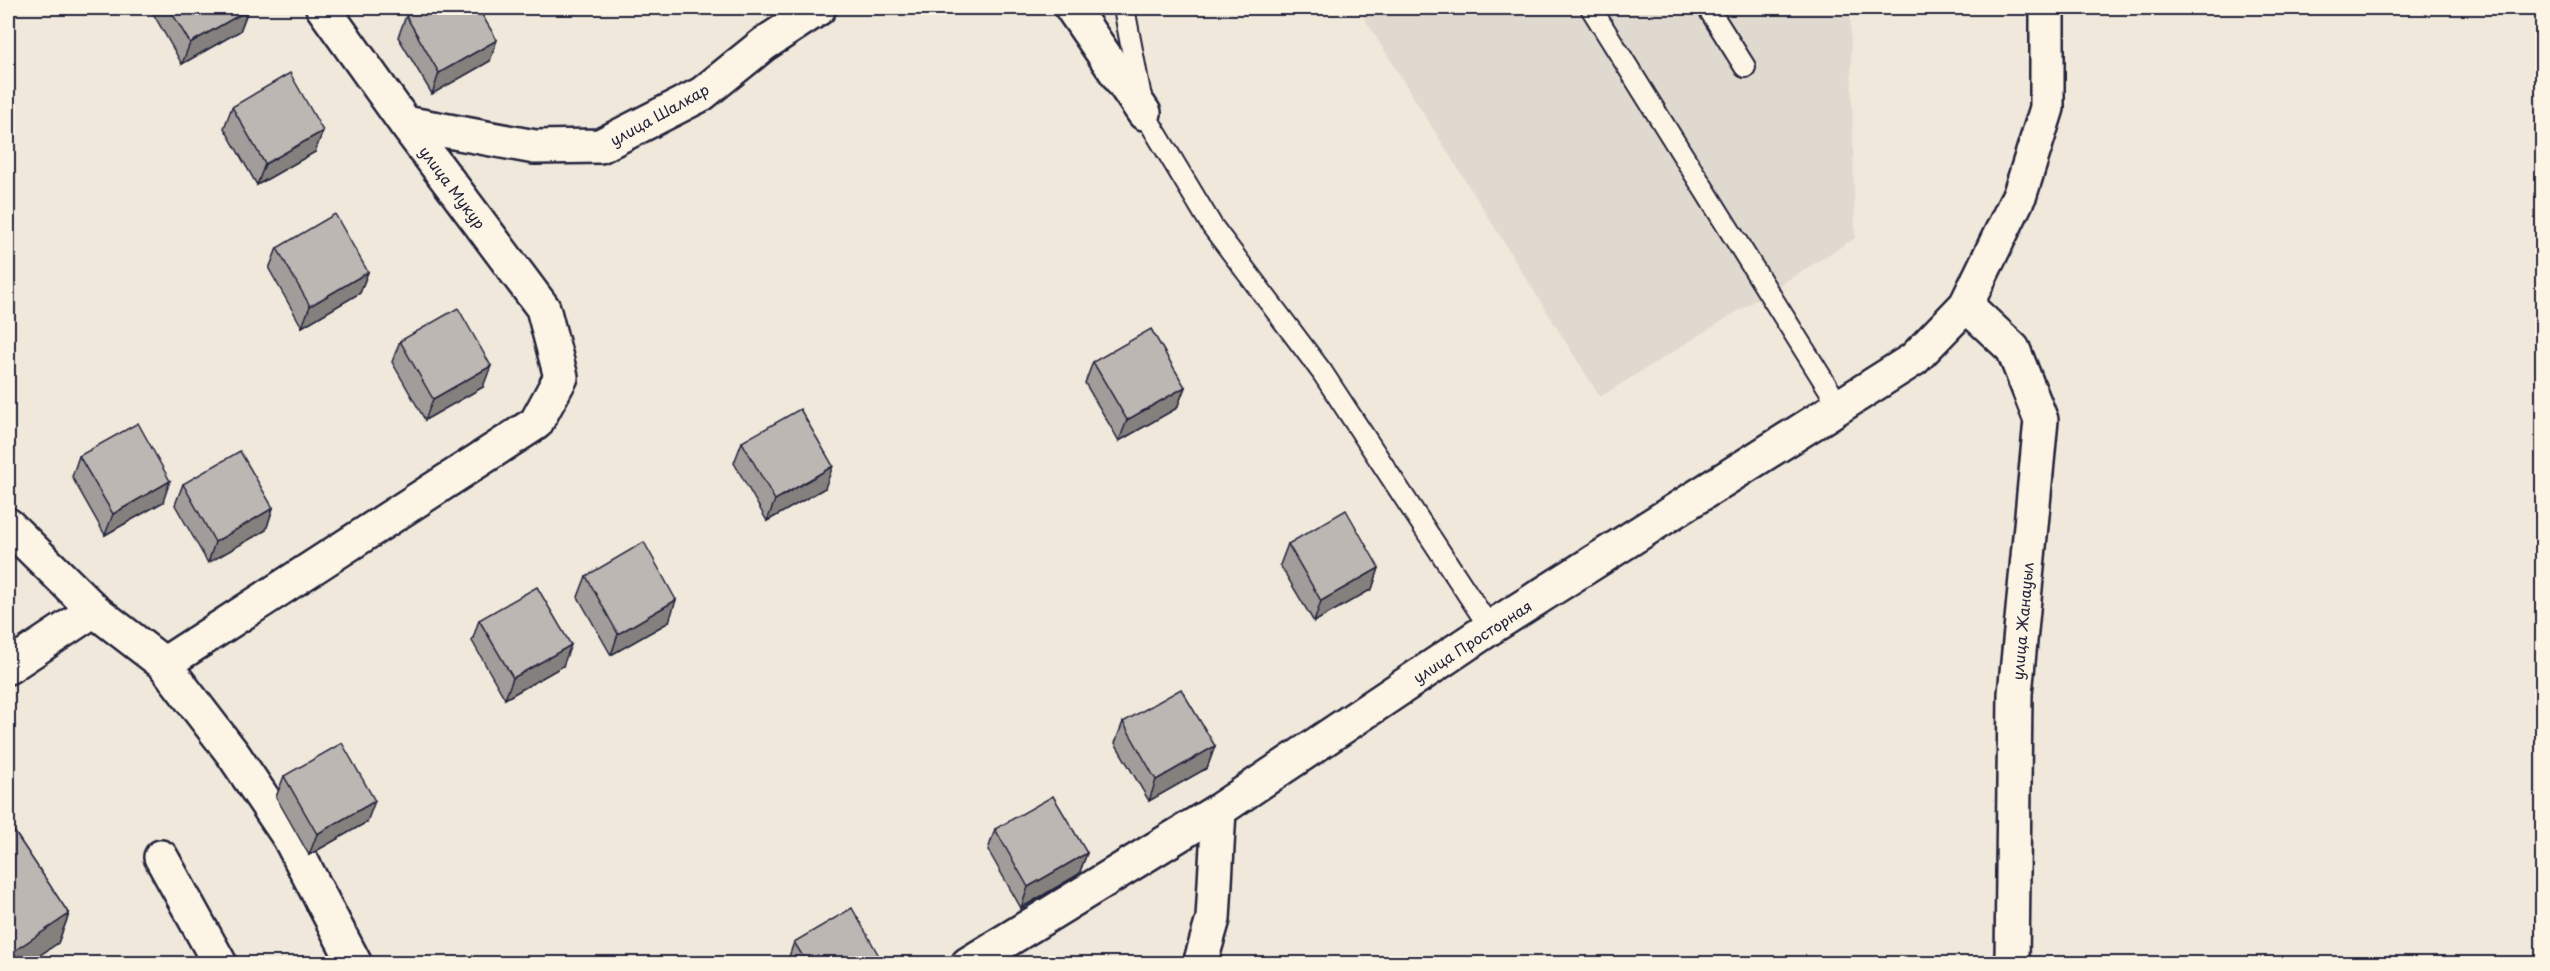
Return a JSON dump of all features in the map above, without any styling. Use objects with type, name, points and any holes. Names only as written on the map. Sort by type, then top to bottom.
[{"type":"street","name":"улица Мукур","points":[[164,664],[536,423],[561,377],[543,308],[405,123],[323,8]]},
{"type":"street","name":"улица Шалкар","points":[[405,123],[535,147],[600,146],[702,94],[764,44],[819,8]]},
{"type":"street","points":[[1072,8],[1144,113]]},
{"type":"street","name":"улица Просторная","points":[[968,963],[1219,810],[1490,628],[1914,359],[1966,305],[2020,194],[2048,108],[2047,8]]},
{"type":"street","name":"улица Жанауыл","points":[[1966,305],[2013,349],[2041,420],[2015,694],[2012,963]]},
{"type":"street","points":[[8,525],[94,610],[164,664],[233,754],[289,837],[356,963]]},
{"type":"street","points":[[8,667],[94,610]]},
{"type":"street","points":[[1200,963],[1213,919],[1219,810]]},
{"type":"street","points":[[161,857],[220,963]]},
{"type":"lane","points":[[1124,8],[1144,113],[1212,226],[1322,372],[1490,628]]},
{"type":"lane","points":[[1591,8],[1840,407]]},
{"type":"lane","points":[[1708,8],[1745,67]]},
{"type":"shaded area","points":[[1358,8],[1850,8],[1855,238],[1600,397]]},
{"type":"building","points":[[169,8],[246,8],[248,10],[190,43]]},
{"type":"building","points":[[420,8],[478,8],[497,40],[439,73],[406,16]]},
{"type":"building","points":[[290,73],[323,131],[265,164],[232,107]]},
{"type":"building","points":[[335,214],[368,272],[310,306],[277,248]]},
{"type":"building","points":[[458,308],[491,366],[433,399],[400,341]]},
{"type":"building","points":[[1151,329],[1185,387],[1127,420],[1093,362]]},
{"type":"building","points":[[800,409],[833,466],[775,500],[742,442]]},
{"type":"building","points":[[138,423],[170,481],[113,514],[79,456]]},
{"type":"building","points":[[240,451],[273,508],[215,542],[183,484]]},
{"type":"building","points":[[1346,510],[1379,568],[1321,601],[1288,544]]},
{"type":"building","points":[[644,542],[676,600],[618,634],[586,576]]},
{"type":"building","points":[[537,587],[571,645],[513,678],[479,620]]},
{"type":"building","points":[[1181,689],[1215,746],[1156,780],[1123,722]]},
{"type":"building","points":[[342,743],[375,801],[317,834],[284,776]]},
{"type":"building","points":[[1053,796],[1087,853],[1028,887],[995,829]]},
{"type":"building","points":[[8,822],[69,914],[14,951],[8,941]]},
{"type":"building","points":[[852,908],[883,963],[807,963],[794,942]]},
{"type":"building","points":[[480,958],[483,963],[471,963]]}]
